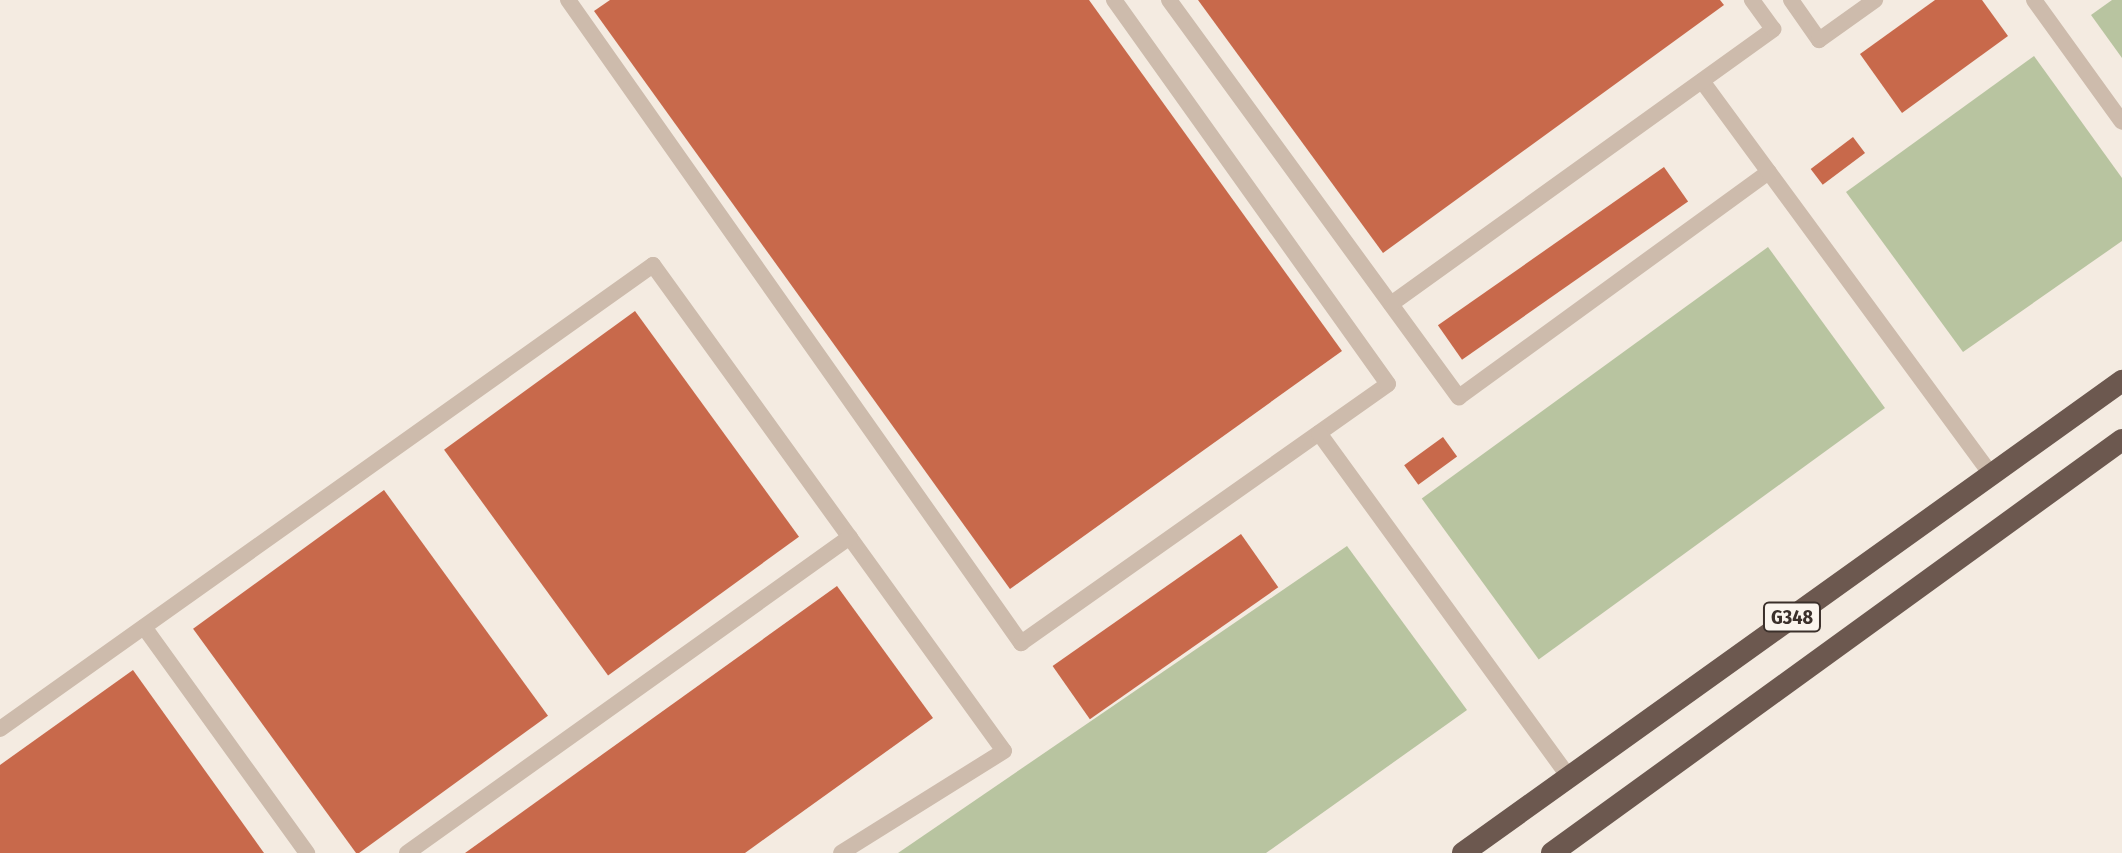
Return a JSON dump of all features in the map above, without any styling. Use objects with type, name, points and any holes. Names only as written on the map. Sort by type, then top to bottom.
[{"type":"highway","name":"G348","points":[[1463,853],[2122,381]]},
{"type":"highway","name":"G348","points":[[1552,853],[2122,440]]},
{"type":"lane","points":[[568,0],[1021,643],[1388,384],[1114,0]]},
{"type":"lane","points":[[1169,0],[1459,397],[1769,172]]},
{"type":"lane","points":[[1391,304],[1773,29],[1752,0]]},
{"type":"lane","points":[[1791,0],[1819,40],[1875,0]]},
{"type":"lane","points":[[2034,0],[2122,122]]},
{"type":"lane","points":[[1702,81],[1991,475]]},
{"type":"lane","points":[[0,729],[653,265],[1004,751],[841,853]]},
{"type":"lane","points":[[1319,433],[1569,777]]},
{"type":"lane","points":[[407,853],[850,537]]},
{"type":"lane","points":[[144,627],[307,853]]},
{"type":"green space","points":[[2112,0],[2122,0],[2122,58],[2091,15]]},
{"type":"green space","points":[[2034,56],[2122,178],[2122,241],[1963,352],[1846,192]]},
{"type":"green space","points":[[1768,247],[1885,408],[1539,660],[1422,499]]},
{"type":"green space","points":[[1347,546],[1467,710],[1266,853],[898,853]]},
{"type":"building","points":[[610,0],[1089,0],[1342,351],[1010,589],[594,11]]},
{"type":"building","points":[[1198,0],[1720,0],[1724,5],[1383,253]]},
{"type":"building","points":[[1935,0],[1982,0],[2008,36],[1902,113],[1860,54]]},
{"type":"building","points":[[1853,137],[1865,153],[1823,185],[1811,169]]},
{"type":"building","points":[[1664,167],[1688,201],[1462,360],[1438,325]]},
{"type":"building","points":[[635,311],[799,537],[608,675],[444,450]]},
{"type":"building","points":[[1443,437],[1457,456],[1418,485],[1404,465]]},
{"type":"building","points":[[384,490],[548,716],[356,853],[193,629]]},
{"type":"building","points":[[1241,534],[1278,587],[1090,719],[1053,666]]},
{"type":"building","points":[[837,586],[933,718],[745,853],[465,853]]},
{"type":"building","points":[[133,670],[264,853],[0,853],[0,765]]}]
